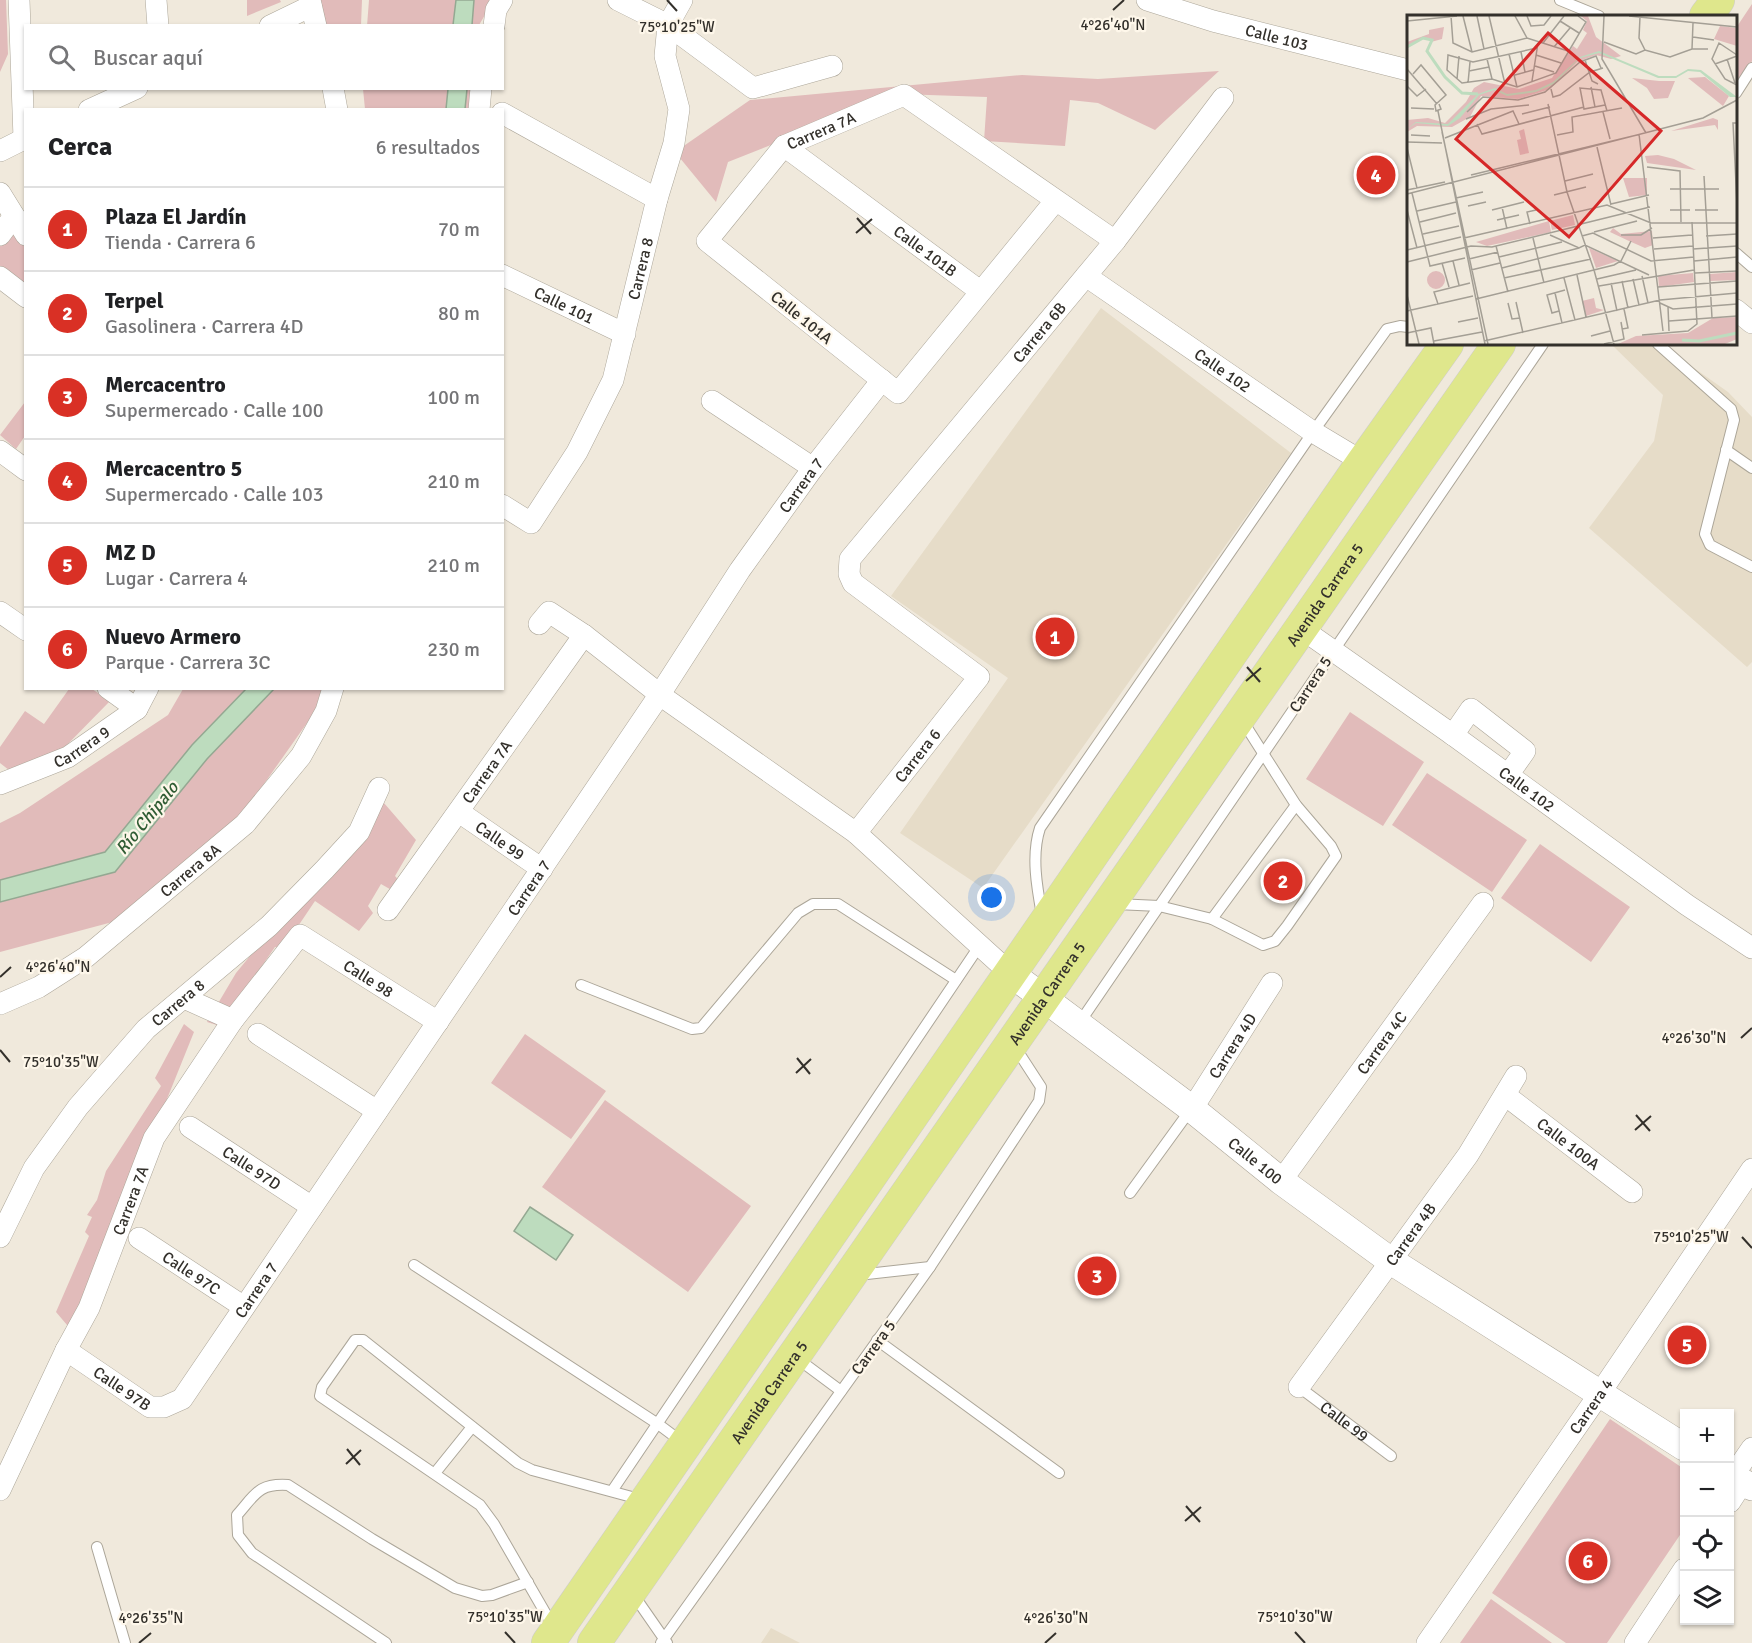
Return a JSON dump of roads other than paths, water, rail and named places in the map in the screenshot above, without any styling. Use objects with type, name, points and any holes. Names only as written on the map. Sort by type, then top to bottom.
[{"type":"main road","points":[[1707,15],[1718,0]]},
{"type":"main road","points":[[552,1637],[1363,462],[1447,345]]},
{"type":"main road","name":"Avenida Carrera 5","points":[[594,1643],[1498,345]]},
{"type":"street","points":[[19,0],[24,115]]},
{"type":"street","points":[[156,0],[158,24]]},
{"type":"street","points":[[494,24],[496,10],[502,0]]},
{"type":"street","points":[[618,0],[668,25],[753,88],[832,66]]},
{"type":"street","name":"Carrera 8","points":[[504,506],[531,523],[577,452],[614,380],[657,199],[674,143],[679,109],[665,56],[668,25],[682,0]]},
{"type":"street","name":"Calle 103","points":[[1147,0],[1213,21],[1407,70]]},
{"type":"street","points":[[275,24],[312,10]]},
{"type":"street","points":[[93,108],[132,90]]},
{"type":"street","points":[[333,90],[337,108]]},
{"type":"street","name":"Carrera 7A","points":[[707,241],[784,146],[904,95],[1056,200]]},
{"type":"street","name":"Carrera 6B","points":[[980,677],[853,583],[849,574],[850,559],[1115,241],[1223,98]]},
{"type":"street","points":[[504,114],[657,199]]},
{"type":"street","points":[[0,152],[24,139]]},
{"type":"street","name":"Calle 101B","points":[[784,146],[980,291]]},
{"type":"street","points":[[0,193],[24,232]]},
{"type":"street","points":[[1056,200],[1115,241]]},
{"type":"street","name":"Carrera 7","points":[[182,1399],[660,694],[740,570],[813,468],[980,291],[1056,200]]},
{"type":"street","points":[[0,235],[14,216]]},
{"type":"street","name":"Calle 101A","points":[[707,241],[890,386]]},
{"type":"street","name":"Calle 101","points":[[504,276],[625,334]]},
{"type":"street","name":"Calle 102","points":[[1086,276],[1313,432],[1363,462]]},
{"type":"street","points":[[0,277],[24,295]]},
{"type":"street","points":[[1737,311],[1752,322]]},
{"type":"street","points":[[712,401],[813,468]]},
{"type":"street","points":[[0,451],[24,469]]},
{"type":"street","points":[[0,612],[24,627]]},
{"type":"street","name":"Calle 100","points":[[539,624],[549,612],[584,635],[660,694],[856,834],[1010,973],[1191,1109],[1281,1181],[1390,1261],[1680,1444]]},
{"type":"street","name":"Calle 102","points":[[1302,629],[1453,735],[1687,905],[1752,948]]},
{"type":"street","name":"Carrera 7A","points":[[388,910],[584,635]]},
{"type":"street","name":"Carrera 6","points":[[856,834],[980,677]]},
{"type":"street","points":[[111,690],[137,709]]},
{"type":"street","name":"Carrera 9","points":[[3,778],[68,757],[137,709],[147,690]]},
{"type":"street","name":"Carrera 8A","points":[[0,1004],[39,987],[86,957],[245,824],[301,756],[326,711],[332,690]]},
{"type":"street","points":[[1453,735],[1471,709],[1525,751],[1508,775]]},
{"type":"street","name":"Carrera 8","points":[[0,1237],[34,1168],[78,1107],[146,1029],[269,926],[325,869],[359,832],[379,788]]},
{"type":"street","name":"Calle 99","points":[[459,812],[542,868]]},
{"type":"street","name":"Carrera 4C","points":[[1281,1181],[1483,903]]},
{"type":"street","name":"Carrera 7A","points":[[0,1490],[66,1350],[89,1308],[154,1138],[233,1020],[300,935]]},
{"type":"street","name":"Calle 98","points":[[300,935],[438,1022]]},
{"type":"street","name":"Carrera 4D","points":[[1191,1109],[1272,983]]},
{"type":"street","points":[[184,998],[233,1020]]},
{"type":"street","points":[[258,1034],[377,1111]]},
{"type":"street","name":"Carrera 4B","points":[[1299,1387],[1468,1155],[1516,1076]]},
{"type":"street","name":"Calle 100A","points":[[1505,1095],[1632,1192]]},
{"type":"street","name":"Calle 97D","points":[[190,1127],[312,1207]]},
{"type":"street","name":"Carrera 4","points":[[1427,1643],[1600,1394],[1752,1169]]},
{"type":"street","name":"Calle 97C","points":[[139,1238],[244,1307]]},
{"type":"street","name":"Calle 97B","points":[[66,1350],[150,1407],[164,1407],[182,1399]]},
{"type":"street","points":[[1737,1485],[1752,1448]]},
{"type":"street","points":[[1635,1643],[1683,1571]]},
{"type":"lane","points":[[1560,0],[1597,15]]},
{"type":"lane","points":[[1737,91],[1752,68]]},
{"type":"lane","points":[[1737,255],[1752,267]]},
{"type":"lane","points":[[1043,925],[1036,881],[1036,838],[1040,828],[1313,432],[1387,329],[1407,327]]},
{"type":"lane","name":"Carrera 5","points":[[1078,1026],[1332,650],[1542,345]]},
{"type":"lane","points":[[1659,345],[1731,409],[1734,420],[1705,534],[1710,545],[1752,567]]},
{"type":"lane","points":[[1726,450],[1752,468]]},
{"type":"lane","points":[[1110,904],[1159,906],[1212,919],[1263,945],[1275,941],[1336,856],[1331,846],[1296,805],[1240,717]]},
{"type":"lane","points":[[1212,919],[1296,805]]},
{"type":"lane","points":[[581,985],[692,1029],[701,1029],[798,913],[813,904],[838,904],[956,980]]},
{"type":"lane","points":[[612,1491],[980,945]]},
{"type":"lane","name":"Carrera 5","points":[[664,1642],[930,1267],[1039,1101],[1041,1087],[1012,1043]]},
{"type":"lane","points":[[1130,1193],[1191,1109]]},
{"type":"lane","points":[[414,1265],[658,1424],[685,1444]]},
{"type":"lane","points":[[850,1276],[930,1267]]},
{"type":"lane","points":[[552,1637],[528,1582],[494,1524],[480,1506],[320,1396],[321,1388],[355,1340],[363,1340],[525,1467],[646,1501]]},
{"type":"lane","points":[[877,1340],[1059,1473]]},
{"type":"lane","points":[[794,1356],[841,1391]]},
{"type":"lane","name":"Calle 99","points":[[1299,1387],[1391,1456]]},
{"type":"lane","points":[[435,1473],[471,1426]]},
{"type":"lane","points":[[386,1643],[252,1553],[238,1535],[237,1515],[260,1489],[273,1484],[288,1485],[372,1539],[455,1588],[483,1596],[528,1582]]},
{"type":"lane","points":[[97,1547],[125,1643]]},
{"type":"lane","points":[[631,1591],[664,1642]]},
{"type":"water","points":[[456,0],[474,0],[472,24],[453,24]]},
{"type":"water","points":[[448,90],[467,90],[465,108],[446,108]]},
{"type":"water","name":"Río Chipalo","points":[[245,690],[273,690],[207,759],[115,872],[0,902],[0,880],[105,852],[192,745]]},
{"type":"water","points":[[530,1207],[573,1235],[556,1260],[514,1231]]},
{"type":"place","name":"Mercacentro 5","points":[[1376,175]]},
{"type":"place","name":"Plaza El Jardín","points":[[1055,637]]},
{"type":"place","name":"Terpel","points":[[1283,881]]},
{"type":"place","name":"Mercacentro","points":[[1097,1276]]},
{"type":"place","name":"MZ D","points":[[1687,1345]]},
{"type":"place","name":"Nuevo Armero","points":[[1588,1561]]}]
